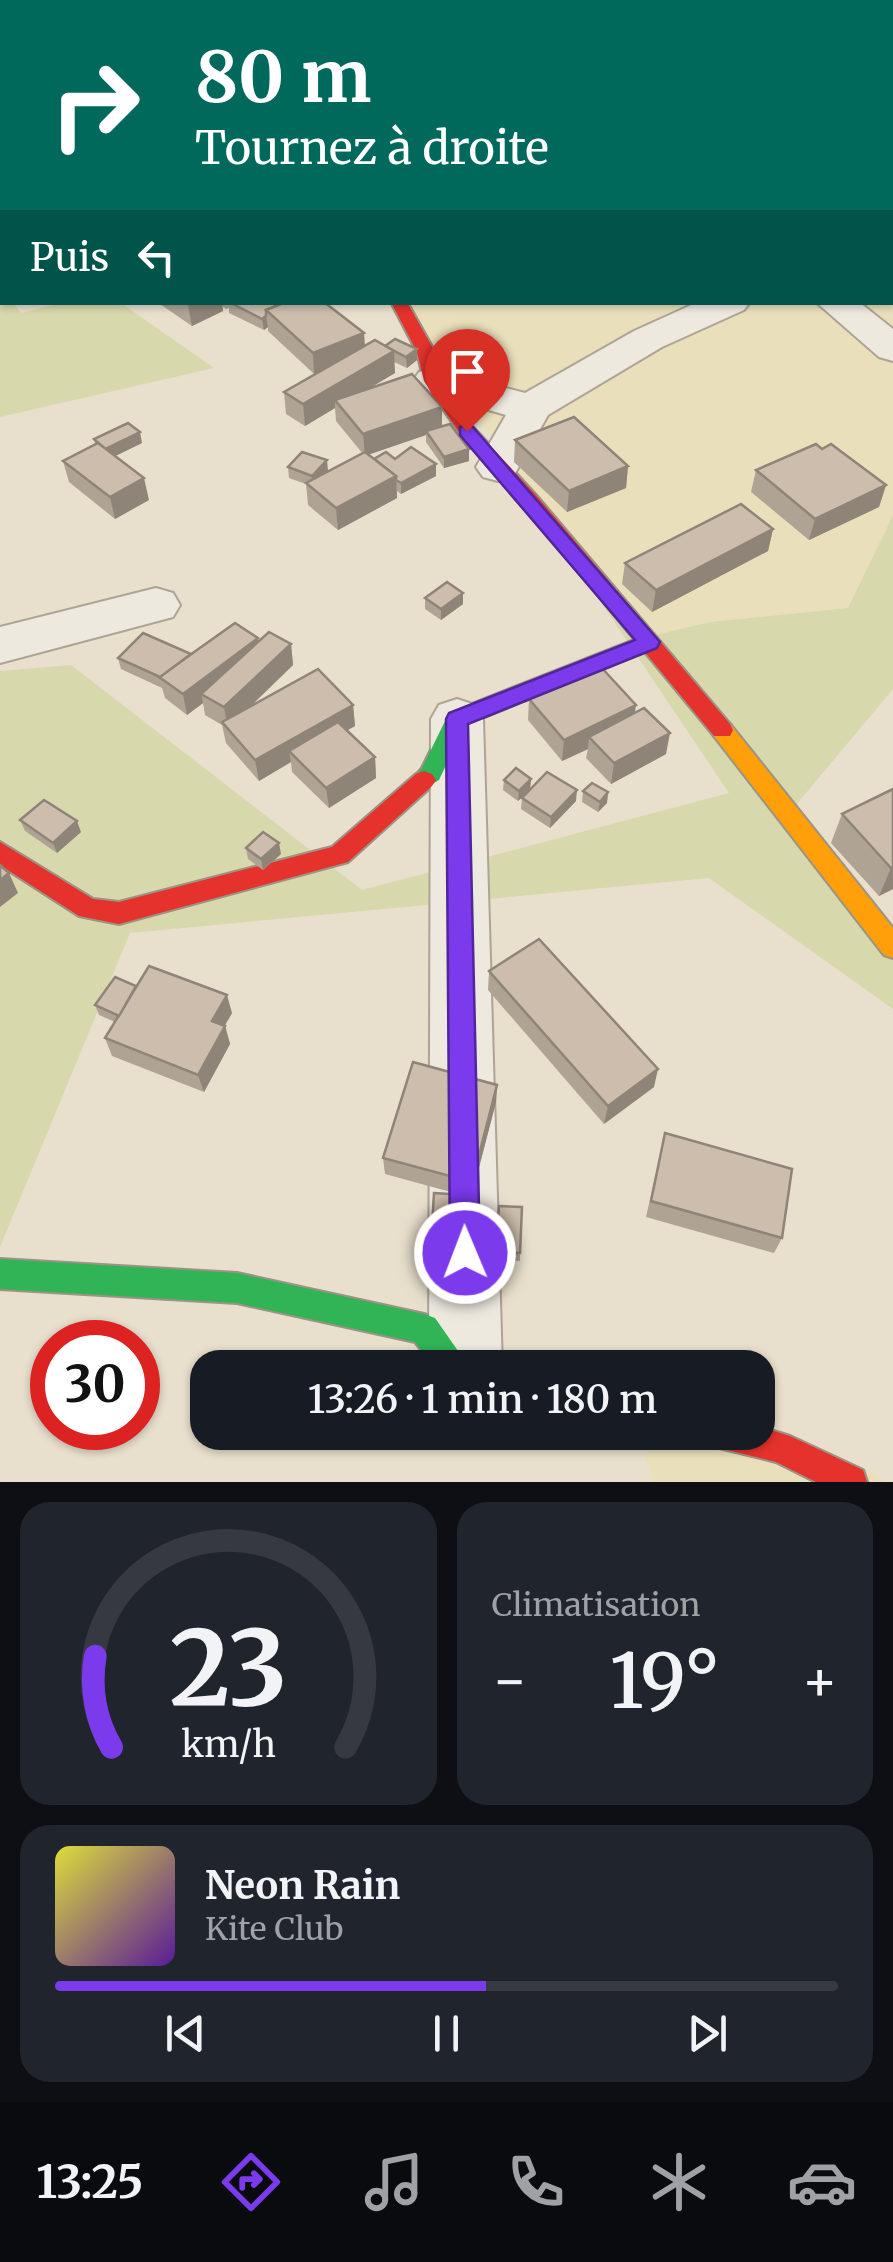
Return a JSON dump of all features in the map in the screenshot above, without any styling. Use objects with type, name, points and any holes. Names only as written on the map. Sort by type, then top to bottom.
[{"type":"street","points":[[401,305],[426,352],[434,382],[467,431],[649,642],[850,885],[893,947]]},
{"type":"street","points":[[498,467],[531,407],[648,339],[724,305]]},
{"type":"street","points":[[839,305],[893,349]]},
{"type":"street","points":[[434,382],[483,398],[531,407]]},
{"type":"street","points":[[0,645],[156,604]]},
{"type":"street","points":[[0,852],[88,909],[119,913],[339,855],[430,774],[457,719],[649,642]]},
{"type":"street","points":[[457,719],[466,1350]]},
{"type":"street","points":[[0,1274],[237,1288],[424,1329],[440,1350]]},
{"type":"street","points":[[775,1445],[851,1482]]},
{"type":"shaded area","points":[[390,305],[893,305],[893,515],[849,608],[710,622],[647,637]]},
{"type":"shaded area","points":[[775,1435],[867,1469],[886,1482],[653,1482],[644,1450],[775,1450]]},
{"type":"green space","points":[[0,305],[15,305],[21,313],[53,305],[124,305],[214,368],[0,417]]},
{"type":"green space","points":[[529,495],[647,637],[710,622],[848,608],[893,515],[893,689],[790,812],[893,947],[893,1009],[709,878],[130,933],[0,1247],[0,671],[71,665],[362,890],[729,793]]},
{"type":"building","points":[[235,305],[278,305],[266,310],[262,319]]},
{"type":"building","points":[[278,305],[328,305],[364,333],[313,353],[266,310]]},
{"type":"building","points":[[395,339],[417,349],[406,357],[385,346]]},
{"type":"building","points":[[375,340],[394,351],[303,404],[284,392]]},
{"type":"building","points":[[412,374],[442,407],[363,434],[335,400]]},
{"type":"building","points":[[574,417],[628,466],[569,491],[515,440]]},
{"type":"building","points":[[128,423],[140,432],[105,449],[94,439]]},
{"type":"building","points":[[450,424],[469,449],[444,457],[426,431]]},
{"type":"building","points":[[98,443],[144,478],[110,497],[63,461]]},
{"type":"building","points":[[816,444],[822,449],[831,444],[886,485],[815,519],[756,470]]},
{"type":"building","points":[[411,447],[436,464],[401,483],[374,459],[386,452],[395,459]]},
{"type":"building","points":[[302,452],[327,460],[312,476],[288,467]]},
{"type":"building","points":[[365,452],[396,476],[336,508],[306,483]]},
{"type":"building","points":[[741,504],[773,529],[656,590],[625,563]]},
{"type":"building","points":[[447,582],[463,593],[441,609],[425,598]]},
{"type":"building","points":[[235,623],[258,638],[183,694],[159,677]]},
{"type":"building","points":[[269,632],[291,644],[224,707],[201,694]]},
{"type":"building","points":[[143,633],[191,654],[160,677],[118,658]]},
{"type":"building","points":[[600,666],[636,705],[564,740],[529,699]]},
{"type":"building","points":[[318,669],[353,705],[255,760],[222,722]]},
{"type":"building","points":[[644,708],[670,733],[614,763],[589,737]]},
{"type":"building","points":[[338,722],[375,757],[326,788],[289,751]]},
{"type":"building","points":[[516,768],[531,779],[519,791],[504,780]]},
{"type":"building","points":[[547,772],[577,790],[551,817],[522,798]]},
{"type":"building","points":[[592,783],[608,792],[600,802],[583,791]]},
{"type":"building","points":[[893,789],[893,867],[891,868],[842,814]]},
{"type":"building","points":[[44,800],[77,821],[53,843],[20,820]]},
{"type":"building","points":[[263,832],[279,843],[261,859],[246,848]]},
{"type":"building","points":[[0,865],[9,873],[0,880]]},
{"type":"building","points":[[539,939],[658,1069],[608,1106],[489,971]]},
{"type":"building","points":[[149,966],[227,995],[212,1021],[225,1026],[198,1075],[105,1038]]},
{"type":"building","points":[[115,977],[136,986],[119,1016],[95,1005]]},
{"type":"building","points":[[413,1062],[497,1085],[472,1182],[383,1158]]},
{"type":"building","points":[[665,1133],[792,1169],[782,1238],[651,1201]]},
{"type":"building","points":[[434,1193],[465,1195],[463,1229],[432,1227]]},
{"type":"building","points":[[499,1206],[522,1207],[520,1253],[496,1251]]},
{"type":"traffic: fast","points":[[424,780],[431,774],[457,719],[649,642]]},
{"type":"traffic: fast","points":[[0,1274],[237,1288],[424,1329],[441,1350]]},
{"type":"traffic: slow","points":[[722,730],[893,947]]},
{"type":"traffic: jam","points":[[401,305],[426,352],[433,381],[467,431],[529,499],[722,730]]},
{"type":"traffic: jam","points":[[0,852],[88,909],[119,913],[339,855],[424,780]]},
{"type":"traffic: jam","points":[[775,1446],[851,1482]]},
{"type":"route","points":[[465,1253],[457,719],[649,642],[467,431]]}]
